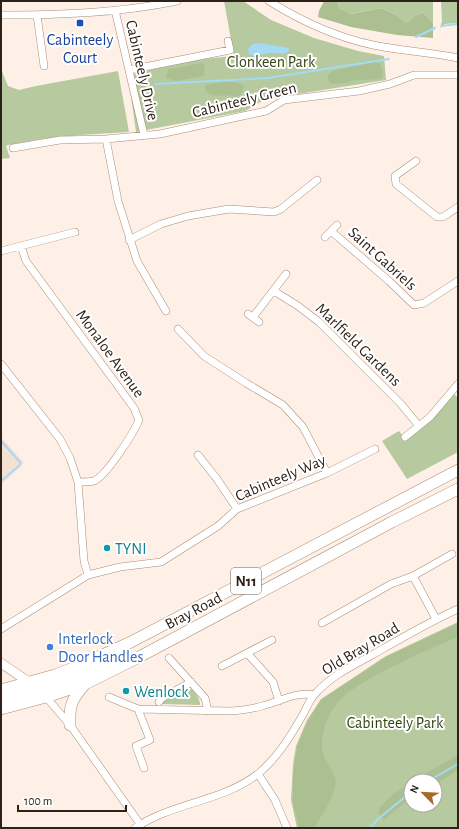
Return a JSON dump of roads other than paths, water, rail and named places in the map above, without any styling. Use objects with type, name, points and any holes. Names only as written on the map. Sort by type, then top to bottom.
[{"type":"highway","name":"Bray Road","points":[[1,690],[34,686],[132,642],[458,470]]},
{"type":"highway","name":"Bray Road","points":[[1,708],[46,697],[85,684],[458,489]]},
{"type":"highway","name":"N11","points":[[1,700],[16,696],[34,686],[141,656]]},
{"type":"highway","points":[[70,725],[72,702],[75,695],[85,684]]},
{"type":"main road","points":[[1,663],[34,686],[46,697]]},
{"type":"street","points":[[1,15],[78,14],[178,1]]},
{"type":"street","points":[[269,1],[305,21],[344,37],[374,45],[458,58]]},
{"type":"street","name":"Cabinteely Drive","points":[[115,10],[144,136]]},
{"type":"street","points":[[37,15],[44,66]]},
{"type":"street","points":[[129,70],[230,50],[228,41]]},
{"type":"street","name":"Cabinteely Green","points":[[12,148],[60,140],[106,139],[160,134],[266,111],[284,100],[359,91],[390,84],[414,75],[458,75]]},
{"type":"street","points":[[106,139],[118,201],[129,240],[137,261],[166,311]]},
{"type":"street","points":[[416,161],[395,176],[396,184],[437,217],[443,217],[458,207]]},
{"type":"street","points":[[129,240],[161,224],[188,216],[229,208],[274,212],[281,209],[318,180]]},
{"type":"street","name":"Saint Gabriels","points":[[325,237],[337,225]]},
{"type":"street","name":"Saint Gabriels","points":[[331,231],[389,281],[414,305],[424,303],[458,281]]},
{"type":"street","points":[[1,251],[75,232]]},
{"type":"street","name":"Monaloe Avenue","points":[[21,246],[26,261],[134,408],[139,420],[134,432],[107,470],[94,481],[78,482]]},
{"type":"street","points":[[253,318],[286,274]]},
{"type":"street","name":"Marlfield Gardens","points":[[274,291],[298,306],[319,322],[401,404],[419,426]]},
{"type":"street","points":[[178,329],[204,356],[283,405],[303,427],[327,473]]},
{"type":"street","points":[[1,364],[60,439],[70,458],[78,482],[84,561],[88,575]]},
{"type":"street","points":[[405,436],[430,417],[458,384]]},
{"type":"street","name":"Cabinteely Way","points":[[1,629],[88,575],[120,567],[161,562],[218,526],[237,509],[327,473],[374,449]]},
{"type":"street","points":[[198,455],[217,479],[237,509]]},
{"type":"street","points":[[322,623],[391,584],[414,576],[452,554]]},
{"type":"street","points":[[414,576],[436,619]]},
{"type":"street","name":"Old Bray Road","points":[[137,826],[164,812],[221,794],[258,774],[269,764],[284,746],[314,695],[338,674],[436,619],[458,609]]},
{"type":"street","points":[[222,666],[272,640]]},
{"type":"street","points":[[247,653],[273,682],[279,701]]},
{"type":"street","points":[[169,658],[205,698],[208,711]]},
{"type":"street","points":[[158,702],[162,698],[191,682]]},
{"type":"street","points":[[109,697],[138,709],[241,711],[303,694],[314,695]]},
{"type":"street","points":[[46,697],[70,725],[137,826]]},
{"type":"street","points":[[138,709],[150,740],[136,746],[144,768]]},
{"type":"street","points":[[258,774],[275,800],[287,828]]},
{"type":"water","points":[[256,43],[289,48],[288,52],[283,54],[270,53],[254,56],[249,54],[248,49],[251,45]]},
{"type":"waterway","points":[[442,26],[458,24]]},
{"type":"waterway","points":[[416,37],[435,28]]},
{"type":"waterway","points":[[155,84],[268,78],[389,59]]},
{"type":"waterway","points":[[1,441],[20,462],[20,465],[1,481]]},
{"type":"waterway","points":[[442,773],[458,764]]},
{"type":"waterway","points":[[370,828],[378,819],[403,799]]},
{"type":"place","name":"Cabinteely Court","points":[[80,23]]},
{"type":"place","name":"TYNI","points":[[107,548]]},
{"type":"place","name":"Interlock Door Handles","points":[[50,647]]},
{"type":"place","name":"Wenlock","points":[[126,691]]},
{"type":"park label","name":"Clonkeen Park","points":[[271,61]]},
{"type":"park label","name":"Cabinteely Park","points":[[395,722]]}]
